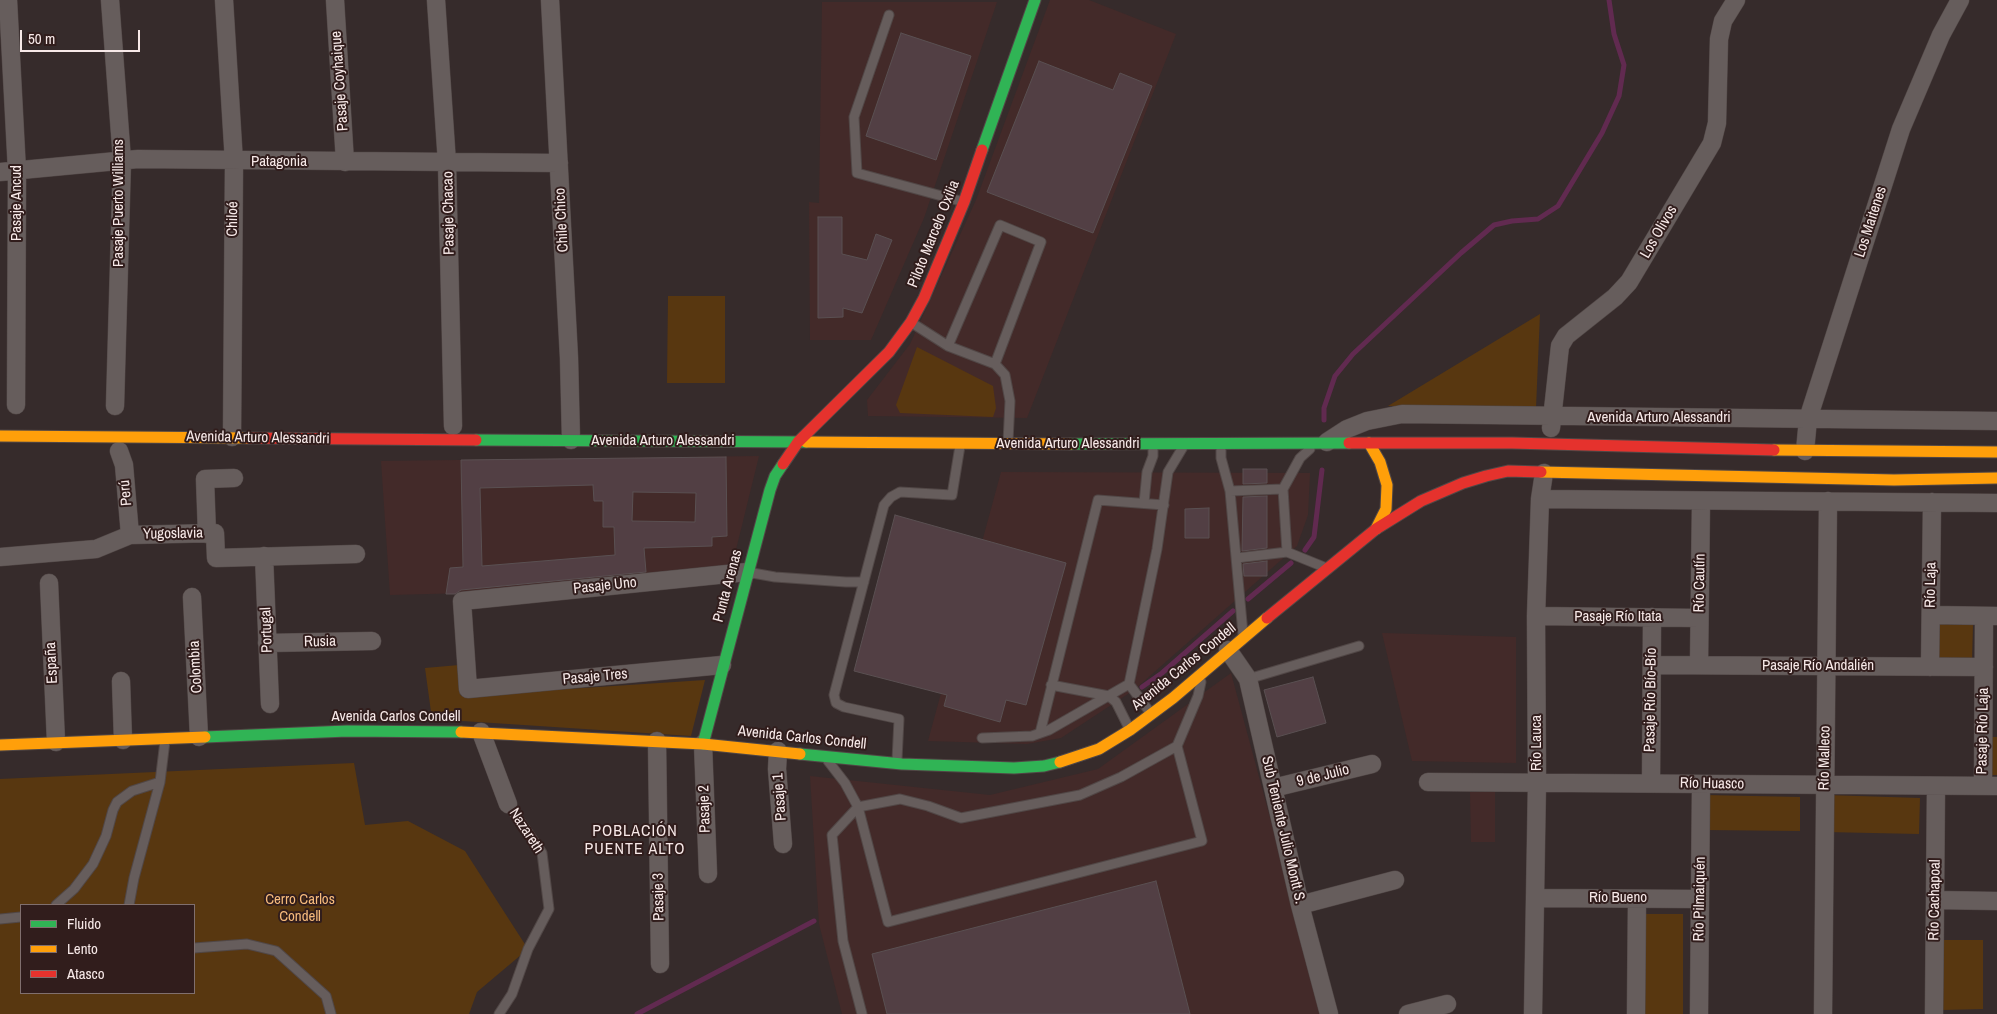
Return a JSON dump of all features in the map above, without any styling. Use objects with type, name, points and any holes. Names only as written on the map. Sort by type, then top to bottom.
[{"type":"main road","name":"Piloto Marcelo Oxilia","points":[[798,442],[834,404],[871,371],[911,322],[936,272],[964,202],[1035,0]]},
{"type":"main road","name":"Avenida Arturo Alessandri","points":[[0,436],[1008,444],[1322,442],[1537,452],[1997,452]]},
{"type":"main road","name":"Punta Arenas","points":[[703,744],[722,665],[770,490],[782,464],[798,442]]},
{"type":"main road","points":[[1369,443],[1380,462],[1387,485],[1386,509],[1376,529]]},
{"type":"main road","points":[[1508,471],[1537,452]]},
{"type":"main road","points":[[1508,471],[1894,480],[1997,478]]},
{"type":"main road","name":"Avenida Carlos Condell","points":[[0,745],[346,731],[481,732],[703,744],[896,763],[1014,768],[1044,766],[1067,761],[1099,749],[1130,730],[1243,639],[1326,568],[1376,529],[1402,512],[1442,491],[1486,476],[1508,471]]},
{"type":"street","name":"Pasaje Ancud","points":[[8,0],[9,171],[16,405]]},
{"type":"street","name":"Pasaje Puerto Williams","points":[[110,0],[122,160],[116,406]]},
{"type":"street","name":"Chiloé","points":[[224,0],[234,162],[232,437]]},
{"type":"street","name":"Pasaje Coyhaique","points":[[335,0],[345,162]]},
{"type":"street","name":"Pasaje Chacao","points":[[436,0],[448,163],[453,426]]},
{"type":"street","name":"Chile Chico","points":[[550,0],[569,358],[570,440]]},
{"type":"street","name":"Los Olivos","points":[[1537,452],[1553,417],[1560,346],[1566,336],[1615,297],[1630,282],[1712,143],[1718,123],[1719,39],[1722,21],[1736,0]]},
{"type":"street","name":"Los Maitenes","points":[[1805,452],[1808,419],[1901,129],[1941,35],[1960,0]]},
{"type":"street","name":"Patagonia","points":[[9,171],[122,160],[559,163]]},
{"type":"street","name":"Avenida Arturo Alessandri","points":[[1322,442],[1360,424],[1402,414],[1997,421]]},
{"type":"street","name":"Perú","points":[[119,451],[124,465],[130,536]]},
{"type":"street","name":"Río Lauca","points":[[1533,1014],[1537,782],[1536,616],[1540,499],[1544,472]]},
{"type":"street","points":[[207,534],[205,479],[234,478]]},
{"type":"street","points":[[1540,499],[1997,503]]},
{"type":"street","name":"Río Cautín","points":[[1699,665],[1701,500]]},
{"type":"street","name":"Río Malleco","points":[[1811,1014],[1819,785],[1822,501]]},
{"type":"street","name":"Río Laja","points":[[1930,667],[1932,502]]},
{"type":"street","name":"Yugoslavia","points":[[0,557],[96,549],[130,536],[207,534],[214,534],[216,558],[356,554]]},
{"type":"street","name":"Portugal","points":[[264,556],[270,704]]},
{"type":"street","name":"Pasaje Uno","points":[[468,689],[462,601],[747,572]]},
{"type":"street","name":"España","points":[[48,583],[56,742]]},
{"type":"street","name":"Colombia","points":[[192,597],[199,737]]},
{"type":"street","points":[[1931,615],[1991,616]]},
{"type":"street","name":"Pasaje Río Itata","points":[[1536,616],[1699,618]]},
{"type":"street","name":"Pasaje Río Laja","points":[[1990,786],[1984,667],[1991,616]]},
{"type":"street","name":"Pasaje Río Bío-Bío","points":[[1651,783],[1652,617]]},
{"type":"street","name":"Rusia","points":[[268,643],[372,641]]},
{"type":"street","name":"Sub Teniente Julio Montt S.","points":[[1228,650],[1248,679],[1300,905],[1329,1014]]},
{"type":"street","name":"Pasaje Tres","points":[[468,689],[722,665]]},
{"type":"street","name":"Pasaje Río Andalién","points":[[1652,665],[1984,667]]},
{"type":"street","points":[[120,681],[123,740]]},
{"type":"street","name":"Nazareth","points":[[481,732],[508,804]]},
{"type":"street","name":"Pasaje 3","points":[[657,741],[660,964]]},
{"type":"street","name":"Pasaje 2","points":[[703,744],[708,874]]},
{"type":"street","name":"Pasaje 1","points":[[778,751],[783,844]]},
{"type":"street","name":"9 de Julio","points":[[1273,788],[1372,764]]},
{"type":"street","name":"Río Huasco","points":[[1428,782],[1990,786]]},
{"type":"street","name":"Río Pilmaiquén","points":[[1699,1014],[1702,784]]},
{"type":"street","name":"Río Malleco","points":[[1819,785],[1823,1014]]},
{"type":"street","name":"Río Cachapoal","points":[[1934,1014],[1936,786]]},
{"type":"street","points":[[1300,905],[1394,880]]},
{"type":"street","name":"Río Bueno","points":[[1535,898],[1700,899]]},
{"type":"street","points":[[1636,1014],[1637,899]]},
{"type":"street","points":[[1936,900],[1997,901]]},
{"type":"street","points":[[1408,1014],[1447,1004]]},
{"type":"lane","points":[[889,15],[854,117],[857,173],[964,202]]},
{"type":"lane","points":[[948,346],[1000,225],[1041,242],[995,364]]},
{"type":"lane","points":[[911,322],[948,346],[995,364],[1005,376],[1010,401],[1008,444]]},
{"type":"lane","points":[[1287,552],[1283,489],[1300,458],[1322,442]]},
{"type":"lane","points":[[896,763],[899,719],[844,707],[836,703],[834,694],[884,505],[900,492],[952,495],[961,443]]},
{"type":"lane","points":[[1220,443],[1221,458],[1230,492],[1243,639]]},
{"type":"lane","points":[[1144,503],[1147,472],[1153,456],[1153,444]]},
{"type":"lane","points":[[982,738],[1032,736],[1129,684],[1149,590],[1168,472],[1185,444]]},
{"type":"lane","points":[[1230,492],[1283,489]]},
{"type":"lane","points":[[1040,733],[1098,500],[1164,505]]},
{"type":"lane","points":[[1237,558],[1287,552],[1326,568]]},
{"type":"lane","points":[[747,572],[775,577],[864,582]]},
{"type":"lane","points":[[1248,679],[1359,646]]},
{"type":"lane","points":[[822,755],[845,783],[858,807],[888,922],[1202,841],[1177,746],[1198,696],[1203,672]]},
{"type":"lane","points":[[1129,684],[1152,714]]},
{"type":"lane","points":[[1051,685],[1109,696],[1116,702],[1130,730]]},
{"type":"lane","points":[[129,904],[134,878],[160,782],[165,739]]},
{"type":"lane","points":[[862,1014],[844,941],[832,835],[858,807],[900,799],[928,806],[961,818],[1080,795],[1121,777],[1177,746]]},
{"type":"lane","points":[[57,904],[74,889],[93,864],[106,836],[117,802],[132,791],[160,782]]},
{"type":"lane","name":"Nazareth","points":[[499,1014],[512,994],[528,949],[549,909],[542,853],[508,804]]},
{"type":"lane","points":[[0,919],[20,917]]},
{"type":"lane","points":[[195,948],[248,944],[276,951],[326,996],[331,1014]]},
{"type":"shaded area","points":[[1050,0],[1089,0],[1176,34],[1027,418],[868,416],[867,400],[910,344],[976,200]]},
{"type":"shaded area","points":[[822,2],[997,2],[924,218],[871,340],[810,340],[809,202],[819,203]]},
{"type":"shaded area","points":[[759,456],[731,570],[467,593],[390,595],[381,461]]},
{"type":"shaded area","points":[[1001,472],[1310,473],[1308,515],[1297,546],[1134,690],[1061,738],[1027,744],[928,741]]},
{"type":"shaded area","points":[[1382,633],[1516,637],[1516,763],[1412,761]]},
{"type":"shaded area","points":[[1231,673],[1323,1014],[842,1014],[819,924],[810,776],[990,795],[1098,769]]},
{"type":"shaded area","points":[[1495,791],[1495,842],[1471,842],[1470,792]]},
{"type":"green space","points":[[668,296],[725,296],[725,383],[667,383]]},
{"type":"green space","points":[[1540,314],[1536,408],[1388,406]]},
{"type":"green space","points":[[917,347],[993,386],[996,408],[993,417],[900,413],[896,405]]},
{"type":"green space","points":[[1936,624],[1973,625],[1972,661],[1935,660]]},
{"type":"green space","points":[[459,665],[461,696],[705,680],[691,736],[432,719],[425,668]]},
{"type":"green space","points":[[1989,737],[1997,737],[1997,775],[1988,775]]},
{"type":"green space","name":"Cerro Carlos Condell","points":[[354,763],[365,825],[408,821],[465,851],[528,949],[477,992],[469,1014],[0,1014],[0,779]]},
{"type":"green space","points":[[1704,795],[1800,797],[1800,831],[1704,830]]},
{"type":"green space","points":[[1826,795],[1920,798],[1919,834],[1825,832]]},
{"type":"green space","points":[[1644,914],[1683,914],[1683,1014],[1643,1014]]},
{"type":"green space","points":[[1943,940],[1983,940],[1983,1009],[1943,1010]]},
{"type":"building","points":[[901,33],[971,56],[936,160],[866,136]]},
{"type":"building","points":[[1039,61],[1113,90],[1120,73],[1152,86],[1093,233],[987,192]]},
{"type":"building","points":[[818,217],[842,217],[842,254],[867,260],[876,234],[892,240],[862,313],[843,308],[843,317],[818,318]]},
{"type":"building","points":[[726,457],[727,536],[712,537],[712,546],[644,548],[646,572],[461,590],[455,594],[446,594],[450,568],[463,567],[461,460]],"holes":[[[593,485],[594,501],[603,501],[603,527],[614,527],[615,555],[482,566],[480,488]],[[633,492],[696,493],[695,522],[632,521]]]},
{"type":"building","points":[[1243,469],[1267,469],[1267,483],[1243,484]]},
{"type":"building","points":[[1267,496],[1267,548],[1242,551],[1243,497]]},
{"type":"building","points":[[1209,508],[1209,538],[1185,538],[1185,509]]},
{"type":"building","points":[[895,515],[1066,563],[1026,705],[1006,700],[1000,722],[944,706],[947,695],[854,671]]},
{"type":"building","points":[[1267,561],[1267,576],[1244,576],[1243,564]]},
{"type":"building","points":[[1313,677],[1326,723],[1277,737],[1264,690]]},
{"type":"building","points":[[1156,881],[1190,1014],[887,1014],[872,954]]},
{"type":"waterway","points":[[1324,420],[1324,408],[1335,376],[1353,354],[1461,253],[1494,225],[1512,221],[1538,219],[1558,206],[1602,133],[1619,96],[1624,65],[1614,34],[1609,0]]},
{"type":"waterway","points":[[1305,550],[1314,537],[1322,470]]},
{"type":"waterway","points":[[1248,599],[1291,563]]},
{"type":"waterway","points":[[1142,687],[1162,673],[1233,611]]},
{"type":"waterway","points":[[637,1014],[814,921]]},
{"type":"traffic: fast","points":[[982,150],[1035,0]]},
{"type":"traffic: fast","points":[[476,440],[806,442]]},
{"type":"traffic: fast","points":[[1070,444],[1349,443]]},
{"type":"traffic: fast","points":[[703,744],[770,490],[775,476],[783,464]]},
{"type":"traffic: fast","points":[[205,737],[347,731],[461,732]]},
{"type":"traffic: fast","points":[[800,754],[902,764],[1014,768],[1044,766],[1060,762]]},
{"type":"traffic: slow","points":[[0,436],[248,438]]},
{"type":"traffic: slow","points":[[806,442],[1070,444]]},
{"type":"traffic: slow","points":[[1369,443],[1380,462],[1387,485],[1386,509],[1376,529]]},
{"type":"traffic: slow","points":[[1774,450],[1997,452]]},
{"type":"traffic: slow","points":[[1541,472],[1894,480],[1997,478]]},
{"type":"traffic: slow","points":[[1060,762],[1099,749],[1130,730],[1173,698],[1267,618]]},
{"type":"traffic: slow","points":[[461,732],[703,744],[800,754]]},
{"type":"traffic: slow","points":[[0,745],[205,737]]},
{"type":"traffic: jam","points":[[783,464],[798,442],[889,352],[911,322],[924,298],[964,202],[982,150]]},
{"type":"traffic: jam","points":[[248,438],[476,440]]},
{"type":"traffic: jam","points":[[1349,443],[1512,443],[1774,450]]},
{"type":"traffic: jam","points":[[1267,618],[1376,529],[1421,501],[1463,483],[1486,476],[1508,471],[1541,472]]},
{"type":"district","name":"POBLACIÓN PUENTE ALTO","points":[[635,841]]}]
